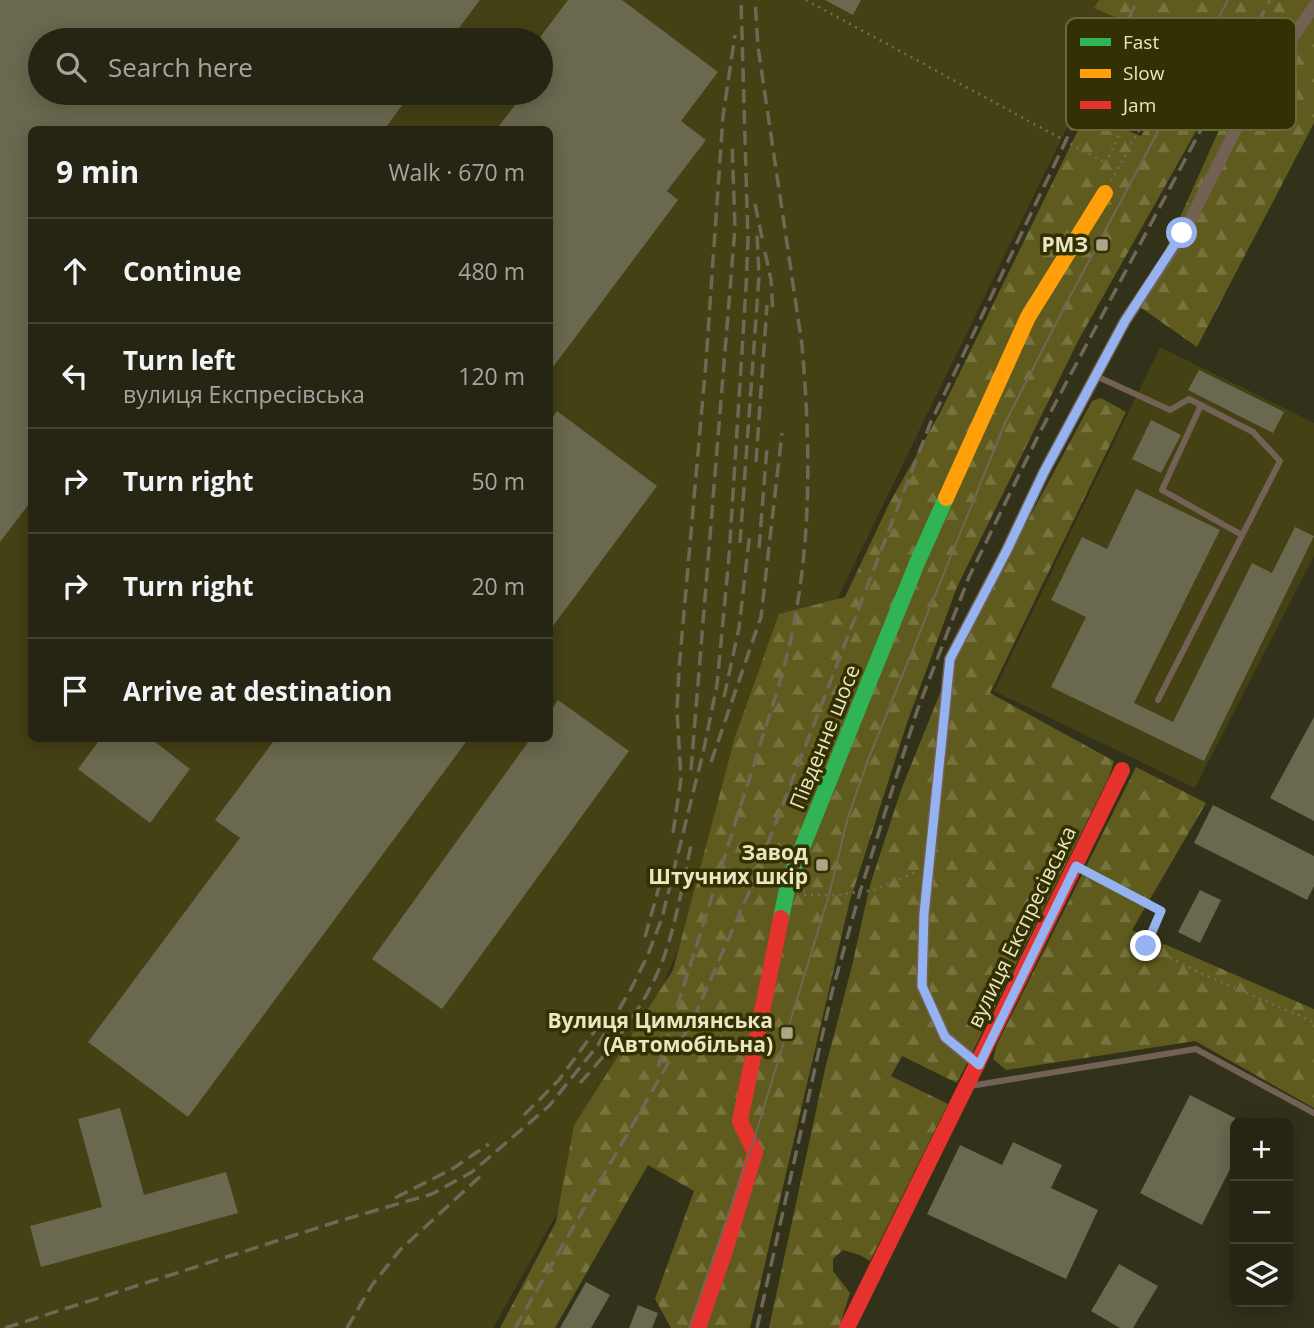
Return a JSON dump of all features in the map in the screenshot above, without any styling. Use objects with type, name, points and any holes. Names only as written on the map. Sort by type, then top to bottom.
[{"type":"street","points":[[1296,33],[1314,6]]},
{"type":"street","points":[[979,1065],[945,1037],[922,986],[924,914],[950,659],[1044,472],[1125,321],[1182,233],[1235,130]]},
{"type":"street","name":"Південне шосе","points":[[698,1328],[755,1153],[740,1121],[789,880],[917,563],[1028,317],[1105,193]]},
{"type":"street","name":"вулиця Експресівська","points":[[847,1328],[979,1065],[1122,770]]},
{"type":"lane","points":[[1096,376],[1170,410],[1189,398],[1253,432],[1280,461],[1158,700]]},
{"type":"lane","points":[[1201,405],[1162,489],[1242,535]]},
{"type":"lane","points":[[1076,866],[1161,911]]},
{"type":"lane","points":[[968,1086],[1196,1049],[1314,1113]]},
{"type":"path","points":[[806,0],[1106,163],[1121,130]]},
{"type":"path","points":[[1105,193],[1140,130]]},
{"type":"path","points":[[802,895],[837,895],[874,890],[907,874],[930,867]]},
{"type":"path","points":[[1161,911],[1146,946],[1205,975],[1314,1022]]},
{"type":"shaded area","points":[[0,0],[1129,0],[1120,18],[1066,18],[1066,129],[695,891],[678,950],[665,979],[667,997],[646,1054],[493,1328],[0,1328]]},
{"type":"shaded area","points":[[1160,347],[1314,423],[1314,556],[1195,788],[994,691]]},
{"type":"green space","points":[[1099,0],[1314,0],[1314,123],[1197,347],[1140,307],[1219,130],[1296,130],[1296,18],[1117,18],[1094,8]]},
{"type":"green space","points":[[1078,130],[1126,130],[1141,136],[1144,130],[1197,130],[1078,341],[957,587],[907,723],[849,904],[750,1328],[671,1328],[655,1299],[694,1191],[648,1165],[555,1328],[500,1328],[556,1222],[574,1125],[673,970],[735,737],[779,614],[845,597],[889,504],[941,411]]},
{"type":"green space","points":[[1101,398],[1126,412],[990,693],[1114,761],[1109,777],[957,1083],[902,1056],[891,1076],[948,1104],[870,1261],[843,1250],[833,1259],[833,1271],[850,1293],[839,1328],[769,1328],[825,1069],[870,885],[901,790],[955,656],[1092,401]]},
{"type":"green space","points":[[1136,767],[1206,803],[1132,930],[1314,1009],[1314,1108],[1195,1041],[1006,1070],[993,1059],[997,1044]]},
{"type":"building","points":[[0,0],[480,0],[459,28],[28,28],[28,105],[402,105],[387,126],[28,126],[28,505],[0,542]]},
{"type":"building","points":[[568,0],[622,0],[718,72],[681,121],[706,140],[667,191],[678,200],[553,367],[553,126],[499,126],[515,105],[553,105],[553,28],[547,28]]},
{"type":"building","points":[[825,0],[861,0],[853,15]]},
{"type":"building","points":[[1199,370],[1284,412],[1273,433],[1188,390]]},
{"type":"building","points":[[557,411],[657,486],[553,626],[553,417]]},
{"type":"building","points":[[1151,420],[1181,435],[1161,473],[1132,459]]},
{"type":"building","points":[[1136,489],[1220,530],[1134,703],[1173,722],[1252,563],[1272,573],[1295,527],[1314,536],[1204,761],[1051,687],[1086,617],[1051,600],[1082,537],[1107,549]]},
{"type":"building","points":[[558,700],[629,751],[442,1009],[372,959],[528,742],[553,742],[553,708]]},
{"type":"building","points":[[1314,717],[1314,821],[1270,798]]},
{"type":"building","points":[[98,742],[155,742],[190,769],[150,823],[78,769]]},
{"type":"building","points":[[273,742],[466,742],[188,1117],[88,1042],[240,838],[215,820]]},
{"type":"building","points":[[1213,805],[1314,856],[1314,886],[1307,900],[1194,843]]},
{"type":"building","points":[[1200,890],[1221,900],[1200,943],[1178,932]]},
{"type":"building","points":[[1190,1095],[1235,1118],[1230,1118],[1230,1169],[1202,1225],[1140,1193]]},
{"type":"building","points":[[120,1108],[144,1195],[226,1172],[238,1213],[41,1267],[30,1226],[102,1207],[78,1119]]},
{"type":"building","points":[[1013,1142],[1062,1165],[1051,1188],[1098,1210],[1066,1279],[927,1214],[960,1145],[1002,1165]]},
{"type":"building","points":[[1119,1264],[1158,1286],[1133,1328],[1120,1328],[1091,1311]]},
{"type":"building","points":[[586,1282],[610,1295],[591,1328],[560,1328]]},
{"type":"building","points":[[638,1305],[658,1313],[652,1328],[629,1328]]},
{"type":"tram line","points":[[1218,18],[1228,0]]},
{"type":"tram line","points":[[689,1328],[752,1146],[829,895],[848,817],[868,760],[1005,423],[1159,130]]},
{"type":"railway","points":[[5,1328],[432,1194],[472,1172],[549,1106],[598,1045],[631,989],[662,918],[717,685],[729,557],[748,241],[741,0]]},
{"type":"railway","points":[[658,1067],[779,685],[792,635],[804,558],[808,451],[802,345],[758,47],[755,0]]},
{"type":"railway","points":[[1129,18],[1138,0]]},
{"type":"railway","points":[[1260,18],[1270,0]]},
{"type":"railway","points":[[673,833],[681,779],[677,711],[679,669],[706,362],[723,116],[735,35]]},
{"type":"railway","points":[[515,1328],[692,1022],[749,892],[930,424],[1071,130]]},
{"type":"railway","points":[[757,1328],[832,992],[860,892],[917,711],[969,577],[1040,432],[1201,130]]},
{"type":"railway","points":[[691,770],[735,228],[732,142]]},
{"type":"railway","points":[[755,204],[763,242]]},
{"type":"railway","points":[[740,543],[759,276],[757,233]]},
{"type":"railway","points":[[765,252],[771,280],[773,314]]},
{"type":"railway","points":[[756,462],[767,305]]},
{"type":"railway","points":[[711,762],[761,617],[782,433]]},
{"type":"railway","points":[[759,548],[767,447]]},
{"type":"railway","points":[[724,697],[739,628],[750,532]]},
{"type":"railway","points":[[580,1083],[628,1024],[657,974],[673,928],[692,840]]},
{"type":"railway","points":[[645,937],[663,873]]},
{"type":"railway","points":[[524,1115],[559,1080],[602,1021]]},
{"type":"railway","points":[[395,1198],[452,1169],[489,1144]]},
{"type":"railway","points":[[347,1328],[372,1285],[400,1250],[485,1172]]},
{"type":"traffic: fast","points":[[781,918],[789,880],[917,563],[946,498]]},
{"type":"traffic: slow","points":[[946,498],[1028,317],[1105,193]]},
{"type":"traffic: jam","points":[[847,1328],[1122,770]]},
{"type":"traffic: jam","points":[[698,1328],[755,1153],[740,1121],[781,918]]},
{"type":"place","name":"РМЗ","points":[[1102,245]]},
{"type":"place","name":"Завод Штучних шкір","points":[[822,865]]},
{"type":"place","name":"Вулиця Цимлянська (Автомобільна)","points":[[787,1033]]},
{"type":"route","points":[[1146,946],[1161,911],[1076,866],[979,1065],[945,1037],[922,986],[924,914],[950,659],[1044,472],[1125,321],[1182,233]]}]
